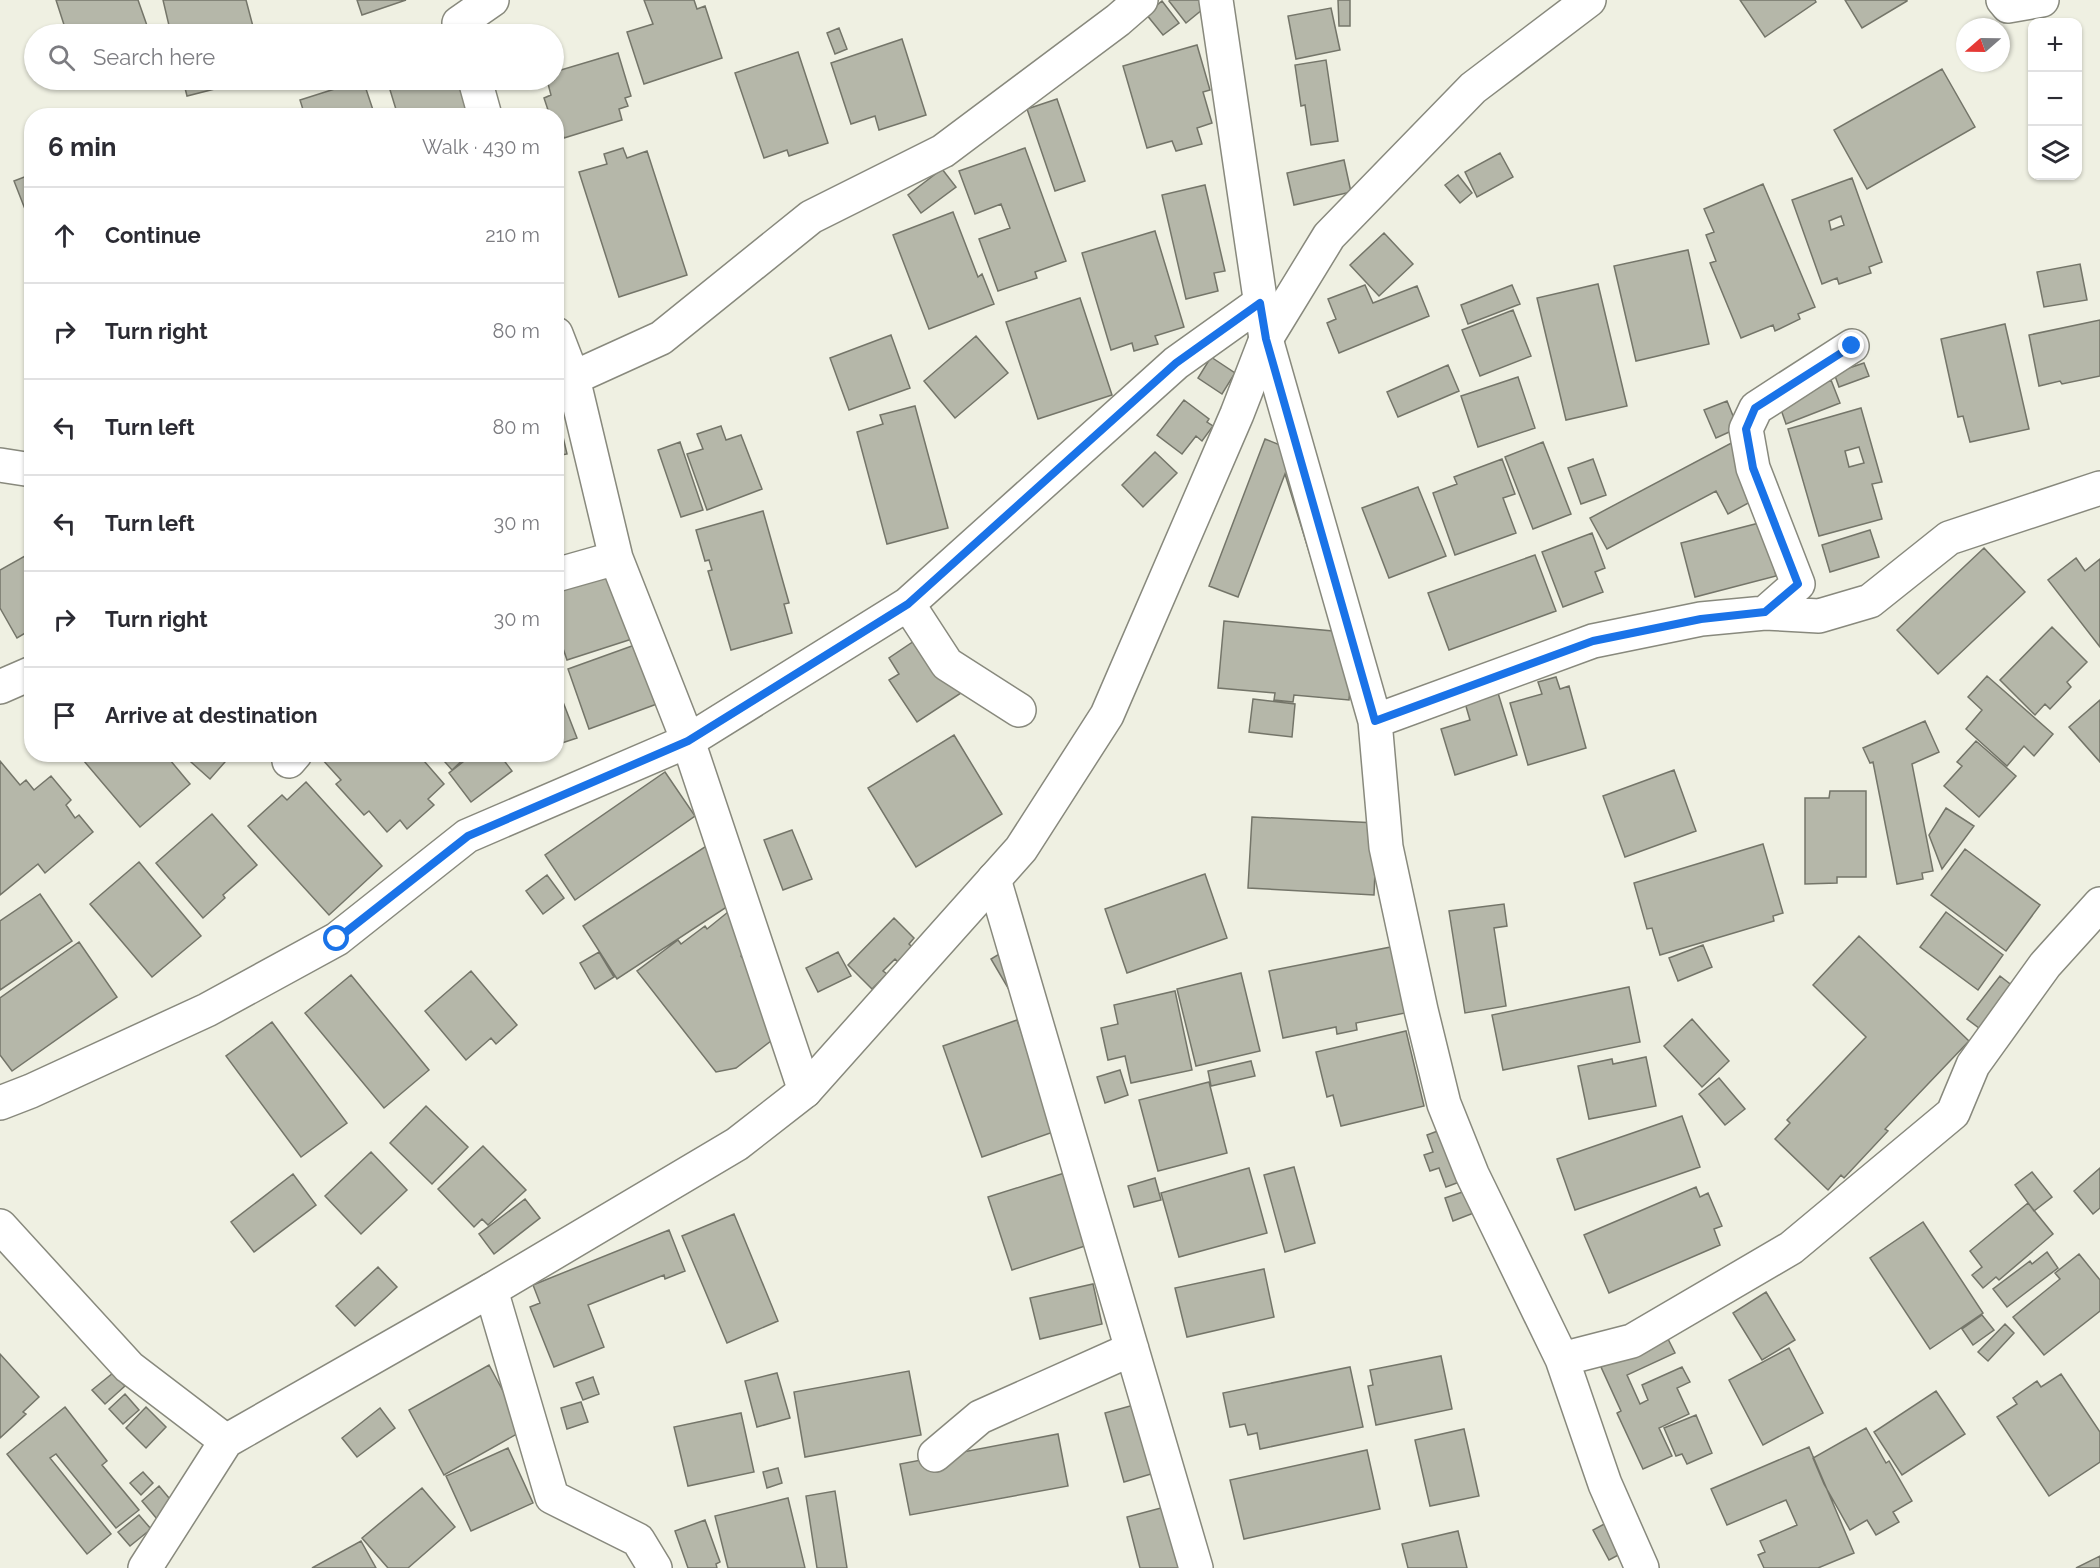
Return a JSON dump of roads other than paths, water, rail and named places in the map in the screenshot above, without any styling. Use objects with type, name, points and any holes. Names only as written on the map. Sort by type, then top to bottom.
[{"type":"street","points":[[457,19],[492,0]]},
{"type":"street","points":[[573,378],[661,338],[811,217],[943,151],[1118,20],[1141,0]]},
{"type":"street","points":[[1216,0],[1266,339],[1375,721],[1386,846],[1421,1010],[1444,1104],[1472,1174],[1562,1359],[1605,1484],[1642,1568]]},
{"type":"street","points":[[145,1568],[226,1441],[491,1290],[737,1144],[805,1091],[1021,849],[1107,716],[1232,425],[1266,339],[1329,236],[1473,88],[1589,0]]},
{"type":"street","points":[[2003,0],[2008,6],[2042,0]]},
{"type":"street","points":[[478,90],[483,108]]},
{"type":"street","points":[[0,1103],[207,1010],[337,939],[468,836],[688,741],[908,604],[1176,363],[1260,303]]},
{"type":"street","points":[[1765,612],[1798,584],[1753,468],[1746,429],[1755,408],[1852,346]]},
{"type":"street","points":[[564,355],[573,378],[616,558],[688,741],[805,1091]]},
{"type":"street","points":[[0,465],[24,469]]},
{"type":"street","points":[[1375,721],[1593,641],[1701,619],[1765,612],[1819,616],[1870,601],[1949,538],[2100,488]]},
{"type":"street","points":[[564,573],[616,558]]},
{"type":"street","points":[[908,604],[947,664],[1019,710]]},
{"type":"street","points":[[0,687],[24,676]]},
{"type":"street","points":[[994,879],[1196,1568]]},
{"type":"street","points":[[1562,1359],[1632,1341],[1791,1248],[1953,1113],[1973,1065],[2044,965],[2100,904]]},
{"type":"street","points":[[1,1228],[129,1367],[226,1441]]},
{"type":"street","points":[[491,1290],[552,1497],[638,1540],[655,1568]]},
{"type":"street","points":[[935,1455],[980,1417],[1132,1349]]}]
